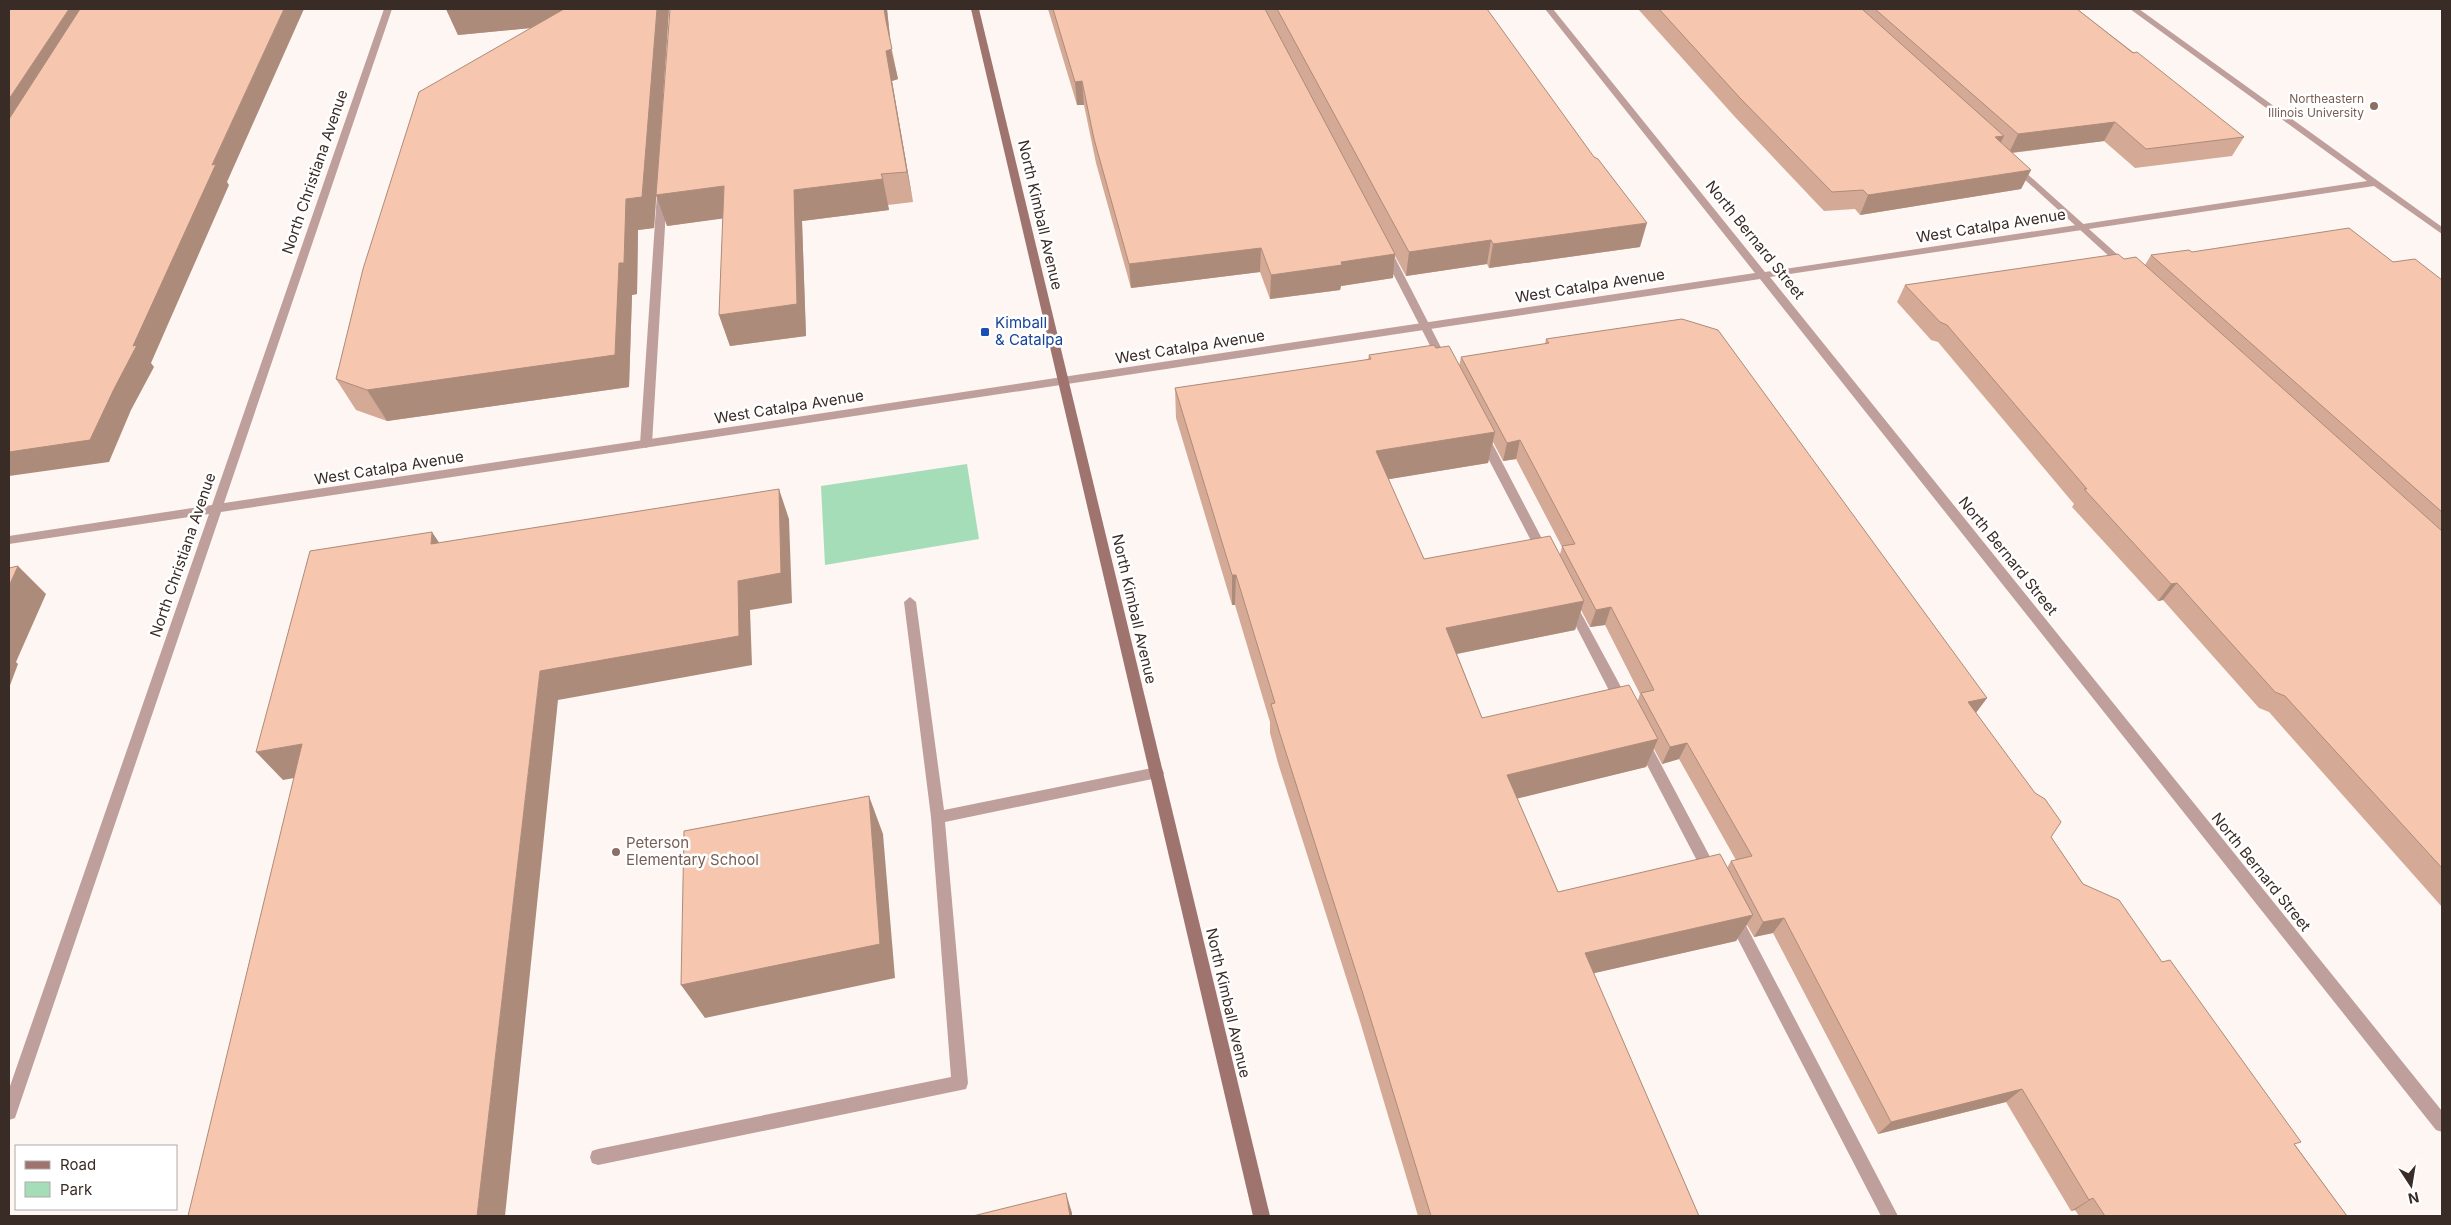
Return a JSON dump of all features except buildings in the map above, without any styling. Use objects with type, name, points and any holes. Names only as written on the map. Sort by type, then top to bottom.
[{"type":"street","name":"North Christiana Avenue","points":[[9,1112],[388,9]]},
{"type":"street","name":"North Kimball Avenue","points":[[974,9],[1262,1216]]},
{"type":"street","name":"North Bernard Street","points":[[1549,9],[2442,1124]]},
{"type":"street","points":[[2134,9],[2442,231]]},
{"type":"street","points":[[2007,158],[2133,272]]},
{"type":"street","name":"West Catalpa Avenue","points":[[9,540],[2375,183]]},
{"type":"street","points":[[646,444],[663,185]]},
{"type":"street","points":[[1379,238],[1452,378]]},
{"type":"street","points":[[1480,431],[1549,564]]},
{"type":"street","points":[[1563,590],[1628,714]]},
{"type":"street","points":[[598,1157],[960,1083],[938,817],[910,602]]},
{"type":"street","points":[[1637,731],[1715,881]]},
{"type":"street","points":[[938,817],[1156,773]]},
{"type":"street","points":[[1729,908],[1890,1216]]},
{"type":"green space","points":[[967,464],[979,539],[825,565],[821,486]]},
{"type":"place","name":"Northeastern Illinois University","points":[[2374,106]]},
{"type":"place","name":"Kimball & Catalpa","points":[[985,332]]},
{"type":"place","name":"Peterson Elementary School","points":[[616,852]]}]
